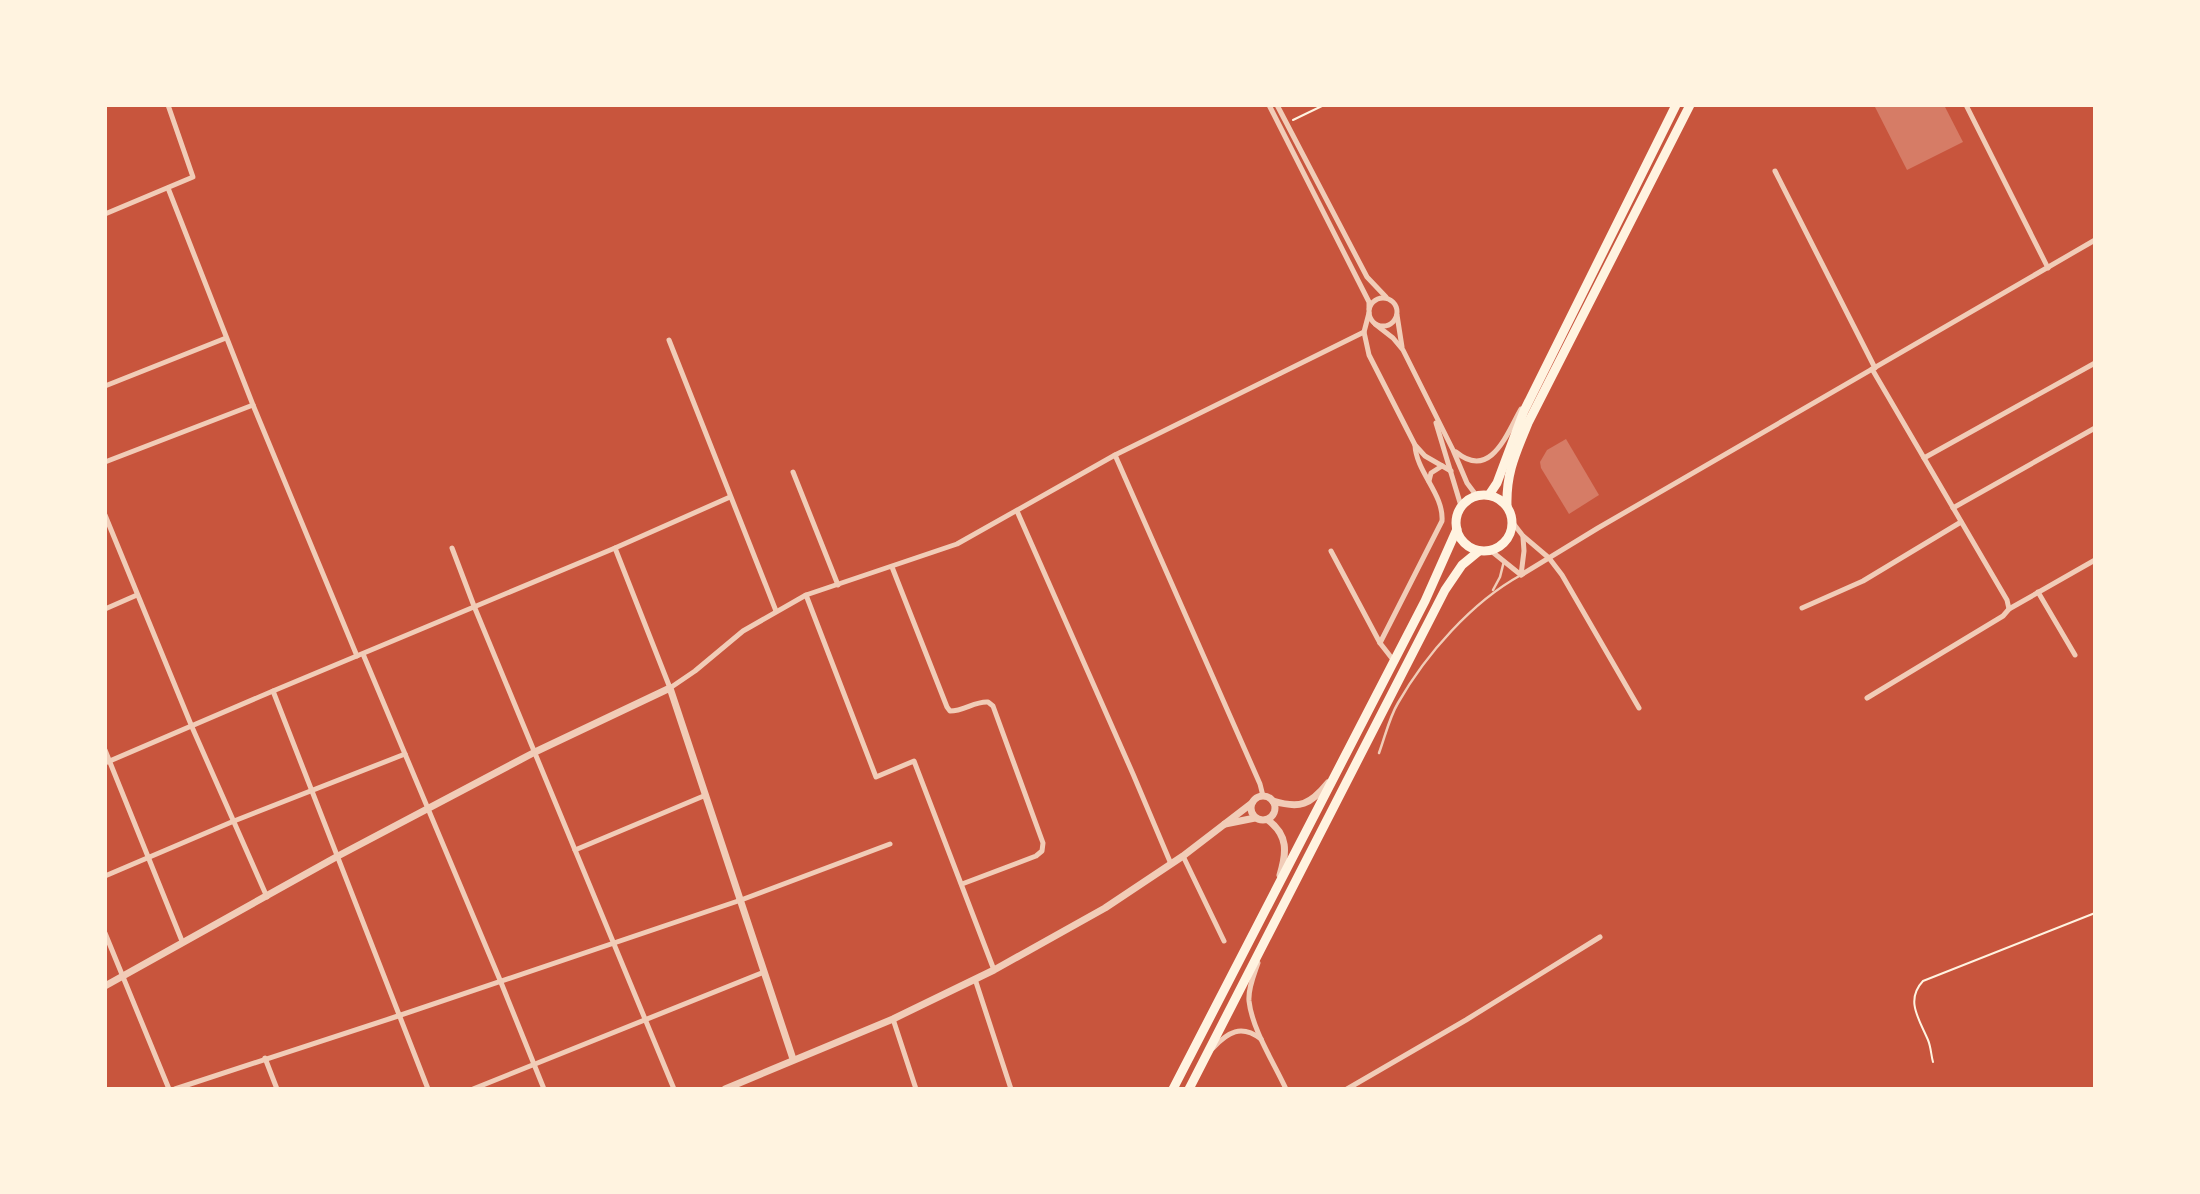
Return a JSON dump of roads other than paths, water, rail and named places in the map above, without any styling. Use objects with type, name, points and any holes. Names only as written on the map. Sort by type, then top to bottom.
[{"type":"main road","points":[[1489,495],[1497,483],[1537,386],[1676,105]]},
{"type":"main road","points":[[1507,506],[1509,471],[1528,423],[1690,105]]},
{"type":"main road","points":[[1173,1089],[1425,601],[1457,529],[1461,506],[1476,495],[1496,496],[1512,514],[1511,533],[1506,541],[1490,550],[1479,551],[1462,565],[1445,590],[1189,1089]]},
{"type":"main road","points":[[1457,529],[1465,543],[1479,551]]},
{"type":"street","points":[[105,214],[193,177],[168,105]]},
{"type":"street","points":[[1269,105],[1369,302],[1369,311],[1375,324],[1393,338],[1402,350],[1467,483],[1476,495]]},
{"type":"street","points":[[1277,105],[1367,277],[1396,306],[1402,350]]},
{"type":"street","points":[[1966,105],[2048,268]]},
{"type":"street","points":[[1775,171],[1873,368],[2007,600],[2009,609]]},
{"type":"street","points":[[168,188],[253,405],[405,754],[544,1089]]},
{"type":"street","points":[[1521,575],[1598,527],[2095,240]]},
{"type":"street","points":[[1380,643],[1442,520],[1442,510],[1419,463],[1415,445],[1369,355],[1364,332],[1369,311],[1373,301],[1386,297]]},
{"type":"street","points":[[1375,324],[1389,325],[1397,314]]},
{"type":"street","points":[[105,986],[338,856],[535,752],[670,688],[743,631],[776,611],[806,596],[957,544],[1115,455],[1364,332]]},
{"type":"street","points":[[105,386],[226,338]]},
{"type":"street","points":[[669,340],[776,611]]},
{"type":"street","points":[[1924,458],[2095,363]]},
{"type":"street","points":[[1453,450],[1462,457],[1477,461],[1486,460],[1496,453],[1525,401],[1537,386]]},
{"type":"street","points":[[105,462],[253,405]]},
{"type":"street","points":[[1432,410],[1461,506]]},
{"type":"street","points":[[1953,508],[2095,428]]},
{"type":"street","points":[[1415,445],[1426,456],[1451,471]]},
{"type":"street","points":[[1115,455],[1263,796]]},
{"type":"street","points":[[1429,484],[1431,473],[1443,466]]},
{"type":"street","points":[[793,472],[838,585]]},
{"type":"street","points":[[107,763],[730,497]]},
{"type":"street","points":[[1017,511],[1171,864]]},
{"type":"street","points":[[105,515],[136,595],[267,897]]},
{"type":"street","points":[[1802,608],[1863,581],[1961,522]]},
{"type":"street","points":[[1513,523],[1523,536],[1549,558],[1562,575],[1639,708]]},
{"type":"street","points":[[1521,575],[1523,536]]},
{"type":"street","points":[[452,548],[674,1089]]},
{"type":"street","points":[[615,548],[670,688],[793,1059]]},
{"type":"street","points":[[1490,550],[1521,575]]},
{"type":"street","points":[[1331,551],[1380,643],[1394,661]]},
{"type":"street","points":[[1867,698],[2003,616],[2009,609],[2095,560]]},
{"type":"street","points":[[892,567],[947,707],[950,711],[956,711],[982,701],[993,706],[1044,843],[1036,856],[962,884]]},
{"type":"street","points":[[2038,592],[2074,655]]},
{"type":"street","points":[[105,609],[136,595]]},
{"type":"street","points":[[806,596],[876,777],[914,761],[994,970]]},
{"type":"street","points":[[273,691],[428,1089]]},
{"type":"street","points":[[105,750],[107,763],[182,941]]},
{"type":"street","points":[[105,876],[234,821],[405,754]]},
{"type":"street","points":[[725,1089],[893,1018],[994,970],[1105,908],[1183,856],[1256,798],[1263,796],[1292,806],[1300,805],[1317,797],[1333,777]]},
{"type":"street","points":[[575,850],[706,795]]},
{"type":"street","points":[[1252,803],[1251,811],[1255,818],[1261,821],[1268,820],[1275,812],[1273,801]]},
{"type":"street","points":[[1224,825],[1255,818]]},
{"type":"street","points":[[1268,820],[1282,834],[1285,843],[1285,860],[1277,887]]},
{"type":"street","points":[[105,933],[172,1089],[741,900],[890,844]]},
{"type":"street","points":[[1183,856],[1224,941]]},
{"type":"street","points":[[1268,937],[1251,980],[1249,999],[1253,1018],[1286,1089]]},
{"type":"street","points":[[1347,1089],[1466,1020],[1600,937]]},
{"type":"street","points":[[473,1089],[764,972]]},
{"type":"street","points":[[975,979],[1012,1089]]},
{"type":"street","points":[[893,1018],[916,1089]]},
{"type":"street","points":[[1206,1056],[1234,1030],[1245,1031],[1263,1041]]},
{"type":"street","points":[[265,1058],[277,1089]]},
{"type":"lane","points":[[1491,593],[1500,577],[1504,561]]},
{"type":"lane","points":[[1378,753],[1397,705],[1423,664],[1473,609],[1491,593],[1521,575]]}]
